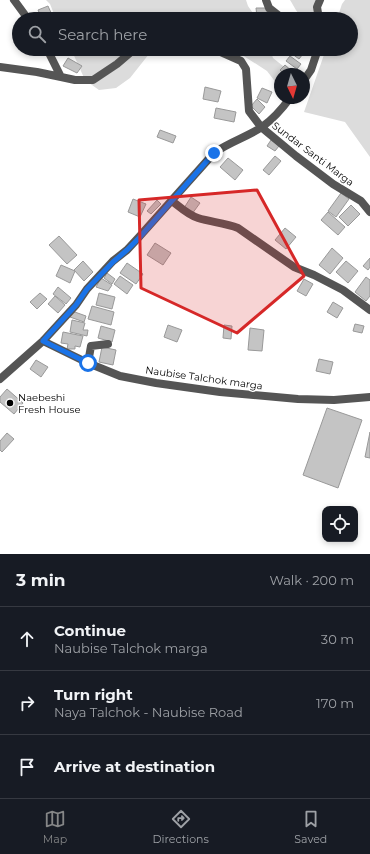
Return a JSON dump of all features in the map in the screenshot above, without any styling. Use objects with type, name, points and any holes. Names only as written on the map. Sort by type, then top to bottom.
[{"type":"street","points":[[14,0],[23,12]]},
{"type":"street","points":[[266,0],[269,8],[274,12]]},
{"type":"street","points":[[318,12],[317,7],[320,0]]},
{"type":"street","points":[[50,56],[61,77]]},
{"type":"street","points":[[0,67],[37,72],[75,80],[93,80],[118,64],[127,56]]},
{"type":"street","name":"Sundar Santi Marga","points":[[230,56],[241,61],[246,69],[249,112],[261,127],[333,184],[361,201],[370,212]]},
{"type":"street","points":[[310,71],[316,56]]},
{"type":"street","points":[[0,379],[43,341],[76,305],[87,289],[127,250],[214,153],[222,147],[261,127],[281,110],[286,104]]},
{"type":"street","points":[[172,200],[198,218],[238,228],[294,267],[314,275],[343,290],[370,310]]},
{"type":"street","name":"Naubise Talchok marga","points":[[43,341],[88,363],[120,376],[156,383],[186,388],[298,399],[334,400],[370,397]]},
{"type":"street","points":[[88,363],[91,346],[108,344]]},
{"type":"highlighted area","points":[[257,190],[304,276],[237,333],[141,288],[139,200]]},
{"type":"shaded area","points":[[46,0],[246,0],[252,12],[53,12],[50,4]]},
{"type":"shaded area","points":[[290,0],[322,0],[318,12],[297,12]]},
{"type":"shaded area","points":[[345,0],[370,0],[370,157],[345,122],[304,112],[307,104],[310,104],[310,95],[324,56],[358,56],[358,12],[339,12]]},
{"type":"shaded area","points":[[74,56],[147,56],[130,78],[116,88],[99,90],[85,80]]},
{"type":"shaded area","points":[[244,56],[272,56],[286,68],[274,68],[274,80],[267,71]]},
{"type":"building","points":[[48,6],[51,12],[39,12],[38,10]]},
{"type":"building","points":[[256,8],[267,8],[267,12],[256,12]]},
{"type":"building","points":[[290,56],[301,64],[298,68],[296,68],[286,61]]},
{"type":"building","points":[[68,58],[82,66],[77,73],[63,66]]},
{"type":"building","points":[[205,87],[221,91],[218,102],[203,99]]},
{"type":"building","points":[[262,88],[272,92],[267,103],[257,98]]},
{"type":"building","points":[[257,99],[265,107],[259,114],[251,106]]},
{"type":"building","points":[[216,108],[236,112],[234,122],[214,118]]},
{"type":"building","points":[[160,130],[176,136],[173,143],[157,137]]},
{"type":"building","points":[[271,140],[279,146],[275,151],[267,146]]},
{"type":"building","points":[[275,156],[281,161],[269,175],[263,170]]},
{"type":"building","points":[[228,158],[243,170],[235,180],[220,167]]},
{"type":"building","points":[[341,193],[349,199],[336,217],[328,211]]},
{"type":"building","points":[[191,197],[200,203],[192,214],[184,208]]},
{"type":"building","points":[[133,199],[146,204],[140,217],[128,212]]},
{"type":"building","points":[[157,200],[161,204],[151,214],[147,211]]},
{"type":"building","points":[[351,205],[360,214],[348,226],[339,217]]},
{"type":"building","points":[[328,212],[345,227],[338,235],[321,220]]},
{"type":"building","points":[[285,228],[296,237],[286,249],[275,240]]},
{"type":"building","points":[[59,236],[77,255],[67,264],[49,245]]},
{"type":"building","points":[[155,243],[171,253],[163,265],[147,255]]},
{"type":"building","points":[[332,248],[343,258],[330,274],[319,265]]},
{"type":"building","points":[[370,258],[370,267],[368,270],[363,266]]},
{"type":"building","points":[[83,261],[93,272],[84,281],[74,270]]},
{"type":"building","points":[[346,261],[358,271],[348,283],[336,272]]},
{"type":"building","points":[[127,263],[143,274],[136,284],[120,273]]},
{"type":"building","points":[[61,265],[75,271],[70,283],[56,276]]},
{"type":"building","points":[[107,273],[115,279],[112,284],[104,278]]},
{"type":"building","points":[[120,276],[133,285],[127,294],[114,284]]},
{"type":"building","points":[[366,277],[370,280],[370,296],[366,301],[355,292]]},
{"type":"building","points":[[101,278],[112,285],[108,291],[96,287]]},
{"type":"building","points":[[304,279],[313,284],[306,296],[297,291]]},
{"type":"building","points":[[58,287],[71,298],[66,304],[53,294]]},
{"type":"building","points":[[40,293],[47,299],[37,309],[30,302]]},
{"type":"building","points":[[99,293],[115,297],[112,309],[96,305]]},
{"type":"building","points":[[55,296],[65,305],[58,313],[48,304]]},
{"type":"building","points":[[333,302],[343,308],[337,318],[327,312]]},
{"type":"building","points":[[92,306],[114,312],[111,325],[88,319]]},
{"type":"building","points":[[72,311],[86,316],[84,322],[70,317]]},
{"type":"building","points":[[72,320],[85,323],[83,330],[88,330],[87,336],[70,332]]},
{"type":"building","points":[[355,324],[364,326],[362,333],[353,331]]},
{"type":"building","points":[[168,325],[182,330],[177,342],[164,337]]},
{"type":"building","points":[[224,325],[232,326],[231,339],[223,338]]},
{"type":"building","points":[[101,326],[115,330],[112,342],[98,338]]},
{"type":"building","points":[[250,328],[264,330],[262,351],[248,350]]},
{"type":"building","points":[[63,332],[83,336],[80,347],[75,346],[75,349],[67,349],[68,344],[61,343]]},
{"type":"building","points":[[102,347],[116,350],[113,365],[99,362]]},
{"type":"building","points":[[319,359],[333,362],[330,374],[316,371]]},
{"type":"building","points":[[36,360],[48,367],[41,377],[30,369]]},
{"type":"building","points":[[7,389],[23,403],[14,414],[0,402],[0,397]]},
{"type":"building","points":[[327,408],[362,420],[338,488],[303,475]]},
{"type":"building","points":[[370,432],[370,458],[365,457]]},
{"type":"building","points":[[7,433],[14,439],[2,452],[0,450],[0,441]]},
{"type":"place","name":"Naebeshi Fresh House","points":[[10,403]]},
{"type":"route","points":[[88,363],[43,341],[76,305],[87,289],[139,238],[214,153]]}]
